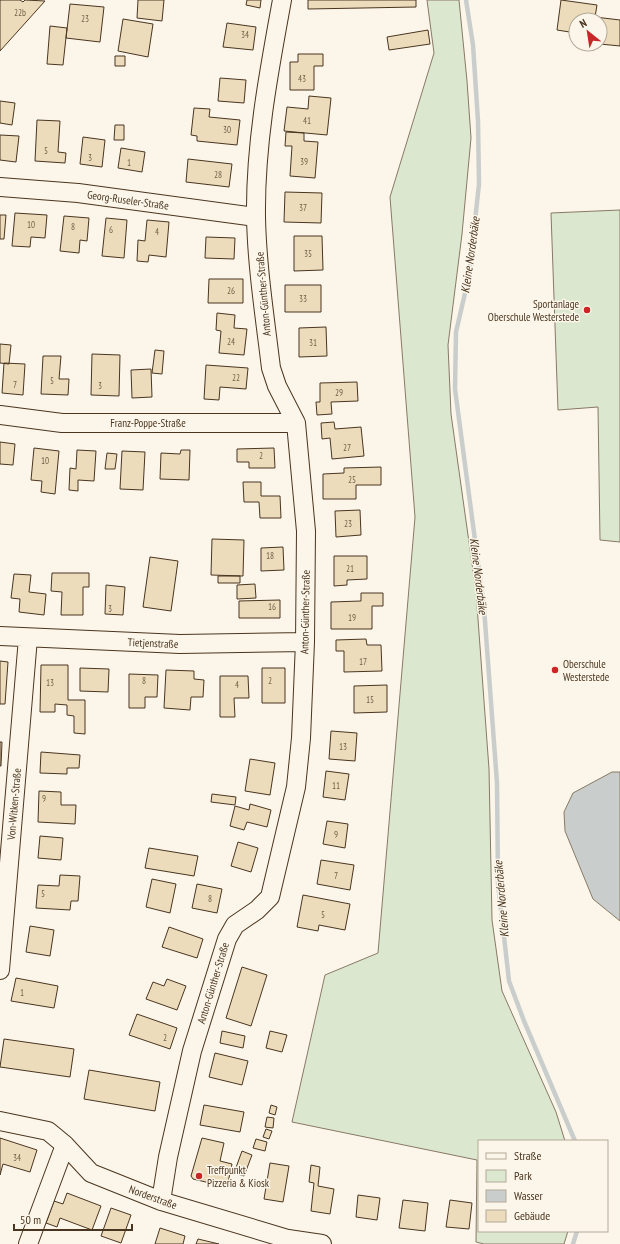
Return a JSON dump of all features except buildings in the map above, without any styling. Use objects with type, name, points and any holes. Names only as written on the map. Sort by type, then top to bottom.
[{"type":"street","name":"Anton-Günther-Straße","points":[[161,1201],[168,1157],[192,1051],[227,939],[235,925],[257,910],[270,897],[276,877],[296,787],[301,738],[305,642],[306,531],[296,423],[277,386],[270,368],[256,217],[264,107],[269,69],[282,0]]},
{"type":"street","name":"Georg-Ruseler-Straße","points":[[0,187],[78,193],[256,217]]},
{"type":"street","name":"Franz-Poppe-Straße","points":[[0,415],[62,423],[296,423]]},
{"type":"street","name":"Tietjenstraße","points":[[0,636],[180,644],[305,642]]},
{"type":"street","name":"Von-Witken-Straße","points":[[0,970],[28,638]]},
{"type":"street","name":"Norderstraße","points":[[0,1121],[48,1131],[65,1145],[91,1173],[161,1201],[288,1242],[322,1244]]},
{"type":"street","points":[[28,1244],[65,1145]]},
{"type":"green space","points":[[427,0],[459,0],[471,138],[462,234],[448,345],[451,414],[476,592],[489,769],[492,920],[502,991],[556,1112],[565,1140],[478,1140],[478,1232],[568,1232],[564,1244],[484,1244],[476,1242],[477,1160],[292,1122],[325,975],[378,953],[415,517],[390,197],[434,53]]},
{"type":"green space","name":"Sportanlage Oberschule Westerstede","points":[[620,210],[620,542],[600,540],[598,407],[558,410],[551,213]]},
{"type":"water","points":[[612,772],[620,772],[620,921],[593,899],[565,831],[564,812],[573,793]]},
{"type":"waterway","name":"Kleine Norderbäke","points":[[466,0],[473,45],[478,121],[479,184],[469,276],[456,332],[455,389],[484,608],[497,783],[498,883],[509,981],[524,1021],[575,1140]]},
{"type":"waterway","name":"Kleine Norderbäke","points":[[573,1244],[577,1232]]},
{"type":"place","name":"Sportanlage Oberschule Westerstede","points":[[587,310]]},
{"type":"place","name":"Oberschule Westerstede","points":[[555,670]]},
{"type":"place","name":"Treffpunkt Pizzeria & Kiosk","points":[[199,1176]]}]
